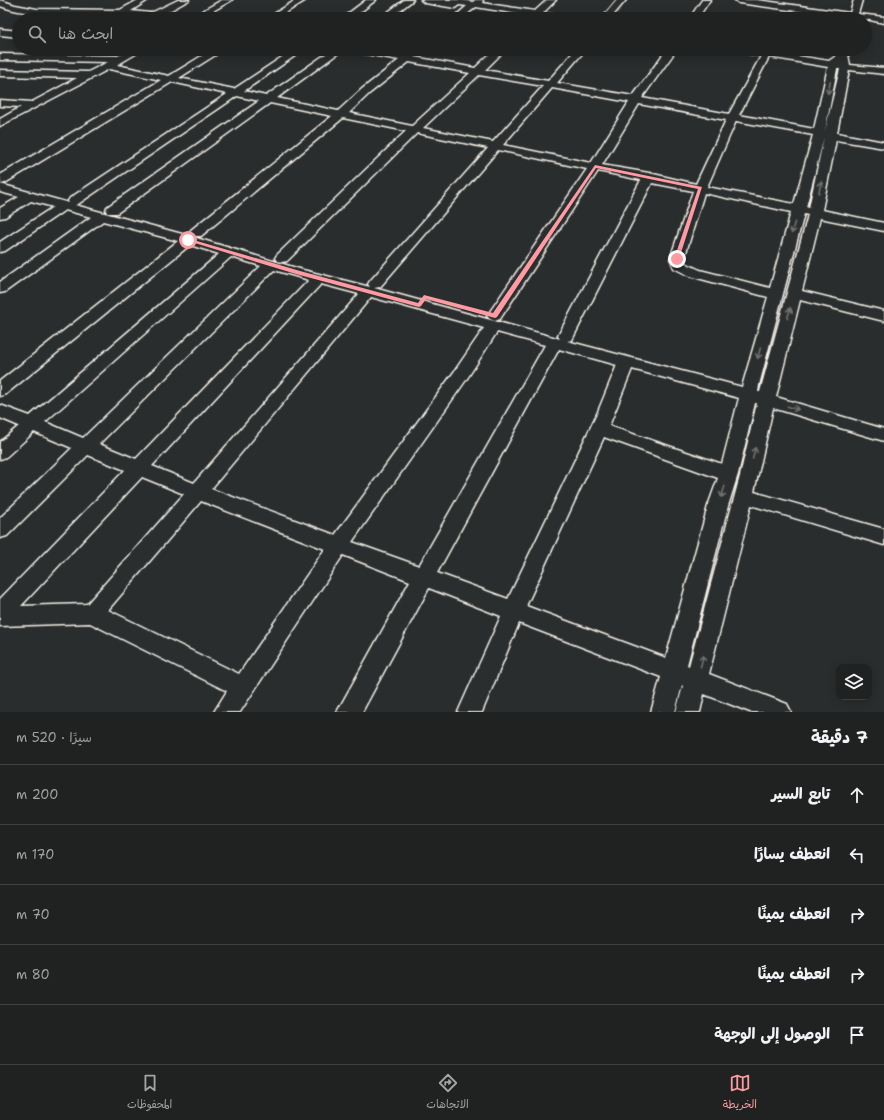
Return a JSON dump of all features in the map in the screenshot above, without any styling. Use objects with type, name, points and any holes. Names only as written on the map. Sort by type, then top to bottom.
[{"type":"street","points":[[124,12],[144,0]]},
{"type":"street","points":[[161,12],[185,0]]},
{"type":"street","points":[[204,12],[225,0]]},
{"type":"street","points":[[282,12],[302,0]]},
{"type":"street","points":[[355,12],[372,0]]},
{"type":"street","points":[[393,12],[409,0]]},
{"type":"street","points":[[425,0],[475,4]]},
{"type":"street","points":[[445,0],[475,4],[511,12]]},
{"type":"street","points":[[539,12],[552,0]]},
{"type":"street","points":[[611,12],[622,0]]},
{"type":"street","points":[[698,12],[706,0]]},
{"type":"street","points":[[739,0],[817,12]]},
{"type":"street","points":[[854,12],[858,0]]},
{"type":"street","points":[[0,3],[18,10],[34,12],[102,12]]},
{"type":"street","points":[[83,3],[102,12]]},
{"type":"street","points":[[465,12],[475,4]]},
{"type":"street","points":[[872,19],[884,20]]},
{"type":"street","points":[[0,32],[12,33]]},
{"type":"street","points":[[0,123],[127,56]]},
{"type":"street","points":[[0,182],[208,56]]},
{"type":"street","points":[[0,248],[290,56]]},
{"type":"street","points":[[0,289],[329,56]]},
{"type":"street","points":[[395,56],[884,145]]},
{"type":"street","points":[[0,390],[192,236],[340,115],[366,91],[409,56]]},
{"type":"street","points":[[0,530],[276,262],[494,56]]},
{"type":"street","points":[[92,613],[266,413],[372,288],[575,56]]},
{"type":"street","points":[[226,712],[339,545],[460,376],[636,100],[667,56]]},
{"type":"street","points":[[764,56],[731,117],[700,188],[677,259],[679,265],[695,273],[775,294]]},
{"type":"street","points":[[811,56],[841,60],[864,68],[884,71]]},
{"type":"street","points":[[0,57],[120,60]]},
{"type":"street","points":[[688,712],[815,212],[825,135],[841,60]]},
{"type":"street","points":[[108,66],[169,80],[495,147],[799,208],[884,227]]},
{"type":"street","points":[[0,73],[91,75]]},
{"type":"street","points":[[0,103],[36,105]]},
{"type":"street","points":[[664,712],[718,506],[729,474],[749,390],[775,294],[799,208],[825,135]]},
{"type":"street","points":[[349,712],[560,339],[649,177]]},
{"type":"street","points":[[0,182],[28,197],[69,203]]},
{"type":"street","points":[[0,182],[69,203],[192,236],[276,262],[749,390],[884,423]]},
{"type":"street","points":[[0,214],[28,197]]},
{"type":"street","points":[[192,236],[229,252],[276,262],[319,278],[372,288]]},
{"type":"street","points":[[0,452],[229,252]]},
{"type":"street","points":[[0,615],[319,278]]},
{"type":"street","points":[[794,294],[884,316]]},
{"type":"street","points":[[560,339],[626,362],[749,390]]},
{"type":"street","points":[[470,712],[513,612],[599,429],[626,362]]},
{"type":"street","points":[[768,395],[884,435]]},
{"type":"street","points":[[0,411],[197,492],[779,712]]},
{"type":"street","points":[[599,429],[729,474]]},
{"type":"street","points":[[744,496],[884,537]]},
{"type":"street","points":[[0,615],[92,613],[242,687]]},
{"type":"route","points":[[188,240],[298,273],[419,305],[424,297],[495,316],[595,166],[700,188],[677,259]]}]
